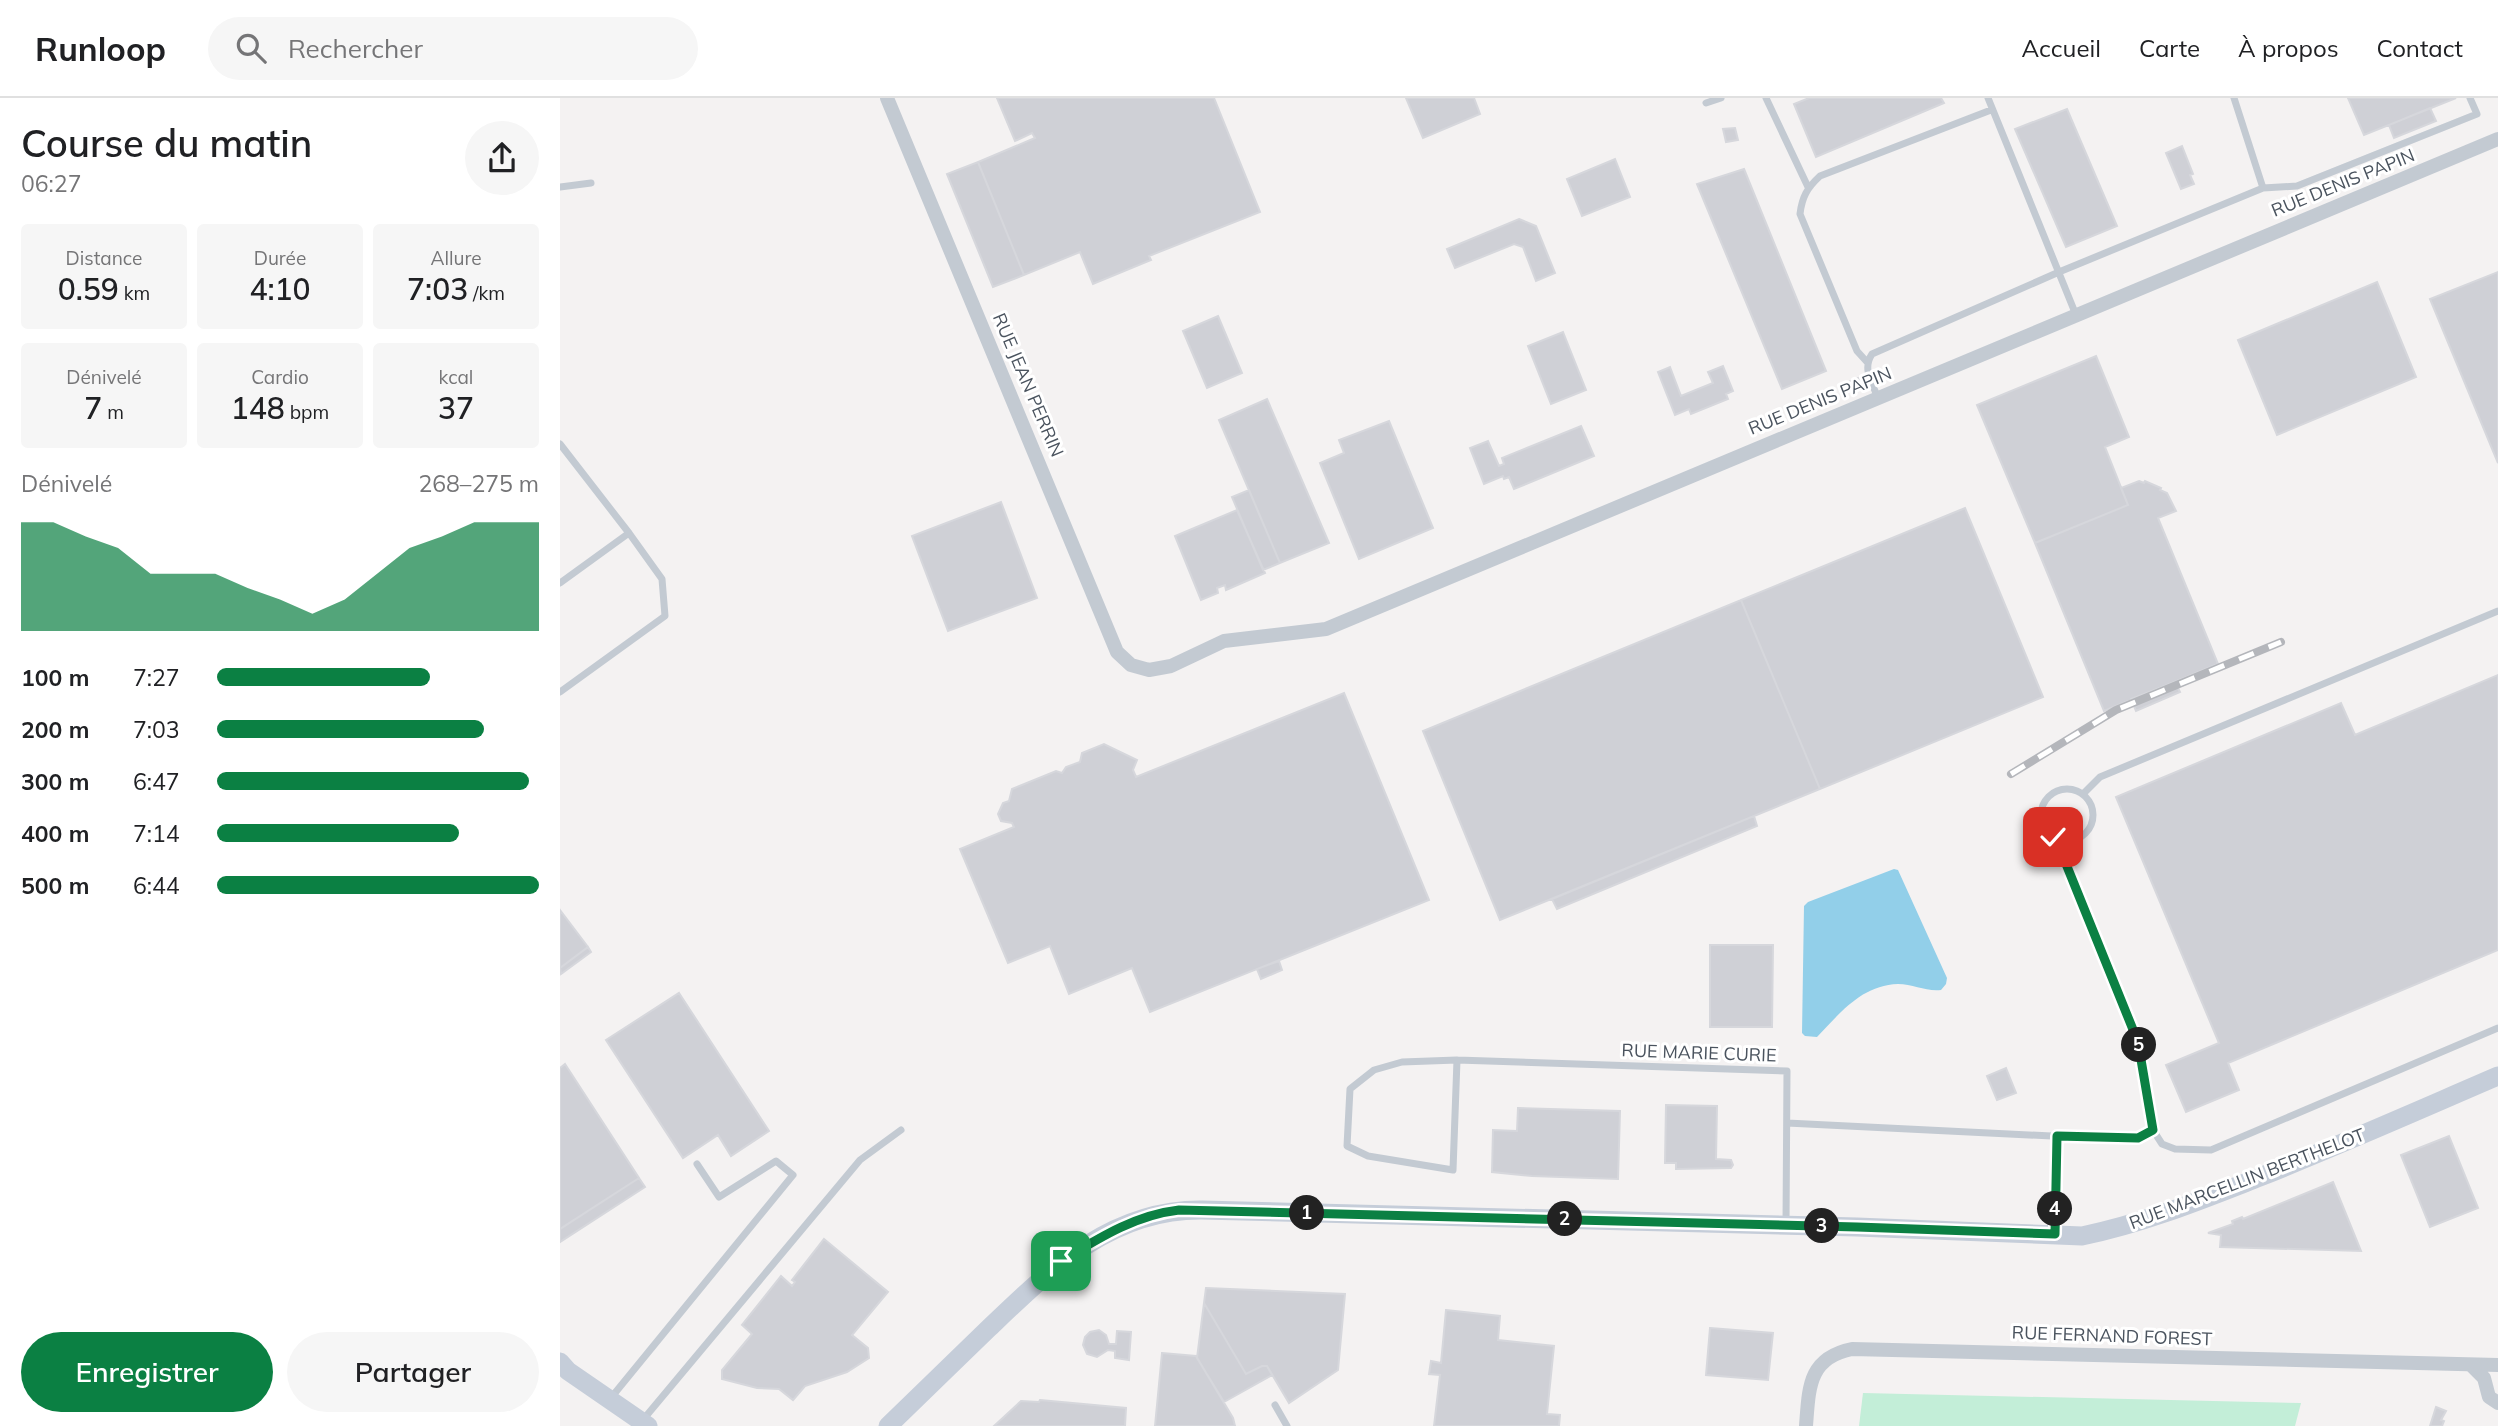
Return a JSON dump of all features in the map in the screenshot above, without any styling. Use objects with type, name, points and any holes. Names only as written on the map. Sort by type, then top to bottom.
[{"type":"street","name":"RUE JEAN PERRIN","points":[[887,98],[1118,652],[1131,665],[1149,670]]},
{"type":"street","name":"RUE DENIS PAPIN","points":[[1149,670],[1171,666],[1224,641],[1326,629],[2498,139]]},
{"type":"street","name":"RUE MARCELLIN BERTHELOT","points":[[888,1426],[1054,1267],[1114,1229],[1147,1215],[1202,1210],[1786,1225],[2082,1236],[2127,1227],[2173,1212],[2498,1076]]},
{"type":"street","name":"RUE FERNAND FOREST","points":[[1805,1426],[1809,1393],[1819,1366],[1834,1354],[1852,1349],[2498,1366]]},
{"type":"street","points":[[560,1362],[568,1371],[644,1424]]},
{"type":"street","points":[[2472,1365],[2484,1378],[2489,1397],[2498,1404]]},
{"type":"lane","points":[[1706,103],[1721,98]]},
{"type":"lane","points":[[1766,98],[1808,187]]},
{"type":"lane","points":[[1988,98],[2076,316]]},
{"type":"lane","points":[[2234,98],[2263,188]]},
{"type":"lane","points":[[1867,362],[1872,354],[2059,272],[2263,188],[2297,186],[2477,114],[2470,98]]},
{"type":"lane","points":[[1878,398],[1867,362],[1857,351],[1800,214],[1802,201],[1808,187],[1820,176],[1991,110]]},
{"type":"lane","points":[[560,187],[591,183]]},
{"type":"lane","points":[[560,444],[662,579],[665,616],[560,692]]},
{"type":"lane","points":[[560,583],[629,533]]},
{"type":"lane","points":[[2083,794],[2100,777],[2498,611]]},
{"type":"lane","points":[[2068,789],[2083,794],[2093,807],[2092,824],[2083,836],[2068,841],[2053,837],[2043,825],[2042,808],[2045,800],[2059,790],[2068,789]]},
{"type":"lane","points":[[2060,841],[2062,854],[2138,1042],[2153,1130],[2162,1144],[2175,1149],[2211,1150],[2498,1028]]},
{"type":"lane","points":[[1457,1060],[1452,1170],[1368,1156],[1347,1146],[1350,1089],[1374,1070],[1402,1062],[1457,1060]]},
{"type":"lane","name":"RUE MARIE CURIE","points":[[1457,1060],[1787,1071],[1786,1225]]},
{"type":"lane","points":[[1787,1123],[2138,1138],[2153,1130]]},
{"type":"lane","points":[[644,1424],[860,1160],[901,1130]]},
{"type":"lane","points":[[2055,1234],[2057,1136]]},
{"type":"lane","points":[[610,1399],[793,1175],[776,1161],[719,1197],[697,1164]]},
{"type":"lane","points":[[1275,1405],[1287,1426]]},
{"type":"green space","points":[[1863,1393],[2301,1403],[2295,1426],[1859,1426]]},
{"type":"water","points":[[1894,869],[1898,870],[1947,978],[1946,984],[1941,990],[1898,984],[1873,989],[1853,1002],[1817,1037],[1805,1036],[1802,1033],[1804,906],[1808,902]]},
{"type":"building","points":[[997,98],[1214,98],[1260,212],[1149,256],[1151,260],[1093,284],[1080,252],[1024,275],[978,162],[1035,138],[1032,133],[1015,141]]},
{"type":"building","points":[[1406,98],[1474,98],[1480,114],[1423,138]]},
{"type":"building","points":[[1809,98],[1941,98],[1944,103],[1816,157],[1794,104]]},
{"type":"building","points":[[2348,98],[2456,98],[2364,135]]},
{"type":"building","points":[[2430,108],[2436,121],[2394,138],[2389,125]]},
{"type":"building","points":[[2067,109],[2117,226],[2066,247],[2015,129]]},
{"type":"building","points":[[1735,128],[1738,140],[1726,142],[1723,129]]},
{"type":"building","points":[[2182,146],[2194,184],[2181,189],[2166,153]]},
{"type":"building","points":[[1615,159],[1630,197],[1582,216],[1567,179]]},
{"type":"building","points":[[978,162],[1024,275],[993,287],[947,174]]},
{"type":"building","points":[[1744,169],[1826,371],[1782,389],[1697,184]]},
{"type":"building","points":[[1519,219],[1536,226],[1555,273],[1536,281],[1523,247],[1514,244],[1455,268],[1447,249]]},
{"type":"building","points":[[2498,272],[2498,463],[2430,299]]},
{"type":"building","points":[[2377,282],[2416,377],[2277,435],[2238,340]]},
{"type":"building","points":[[1218,316],[1242,373],[1207,388],[1183,331]]},
{"type":"building","points":[[1563,332],[1586,390],[1551,404],[1528,346]]},
{"type":"building","points":[[2096,356],[2129,437],[2105,447],[2128,505],[2035,543],[1977,405]]},
{"type":"building","points":[[1723,366],[1733,391],[1726,394],[1728,399],[1691,414],[1689,409],[1675,415],[1658,372],[1670,367],[1681,396],[1713,383],[1708,372]]},
{"type":"building","points":[[1858,378],[1861,384],[1842,392],[1839,386]]},
{"type":"building","points":[[1267,399],[1329,543],[1280,563],[1219,420]]},
{"type":"building","points":[[1389,421],[1433,528],[1359,559],[1320,463],[1344,453],[1339,440]]},
{"type":"building","points":[[1581,426],[1594,456],[1514,489],[1509,477],[1504,479],[1503,476],[1484,484],[1470,448],[1488,441],[1499,466],[1504,464],[1502,458]]},
{"type":"building","points":[[2139,481],[2161,488],[2160,490],[2167,493],[2176,511],[2158,518],[2218,664],[2104,711],[2035,543],[2128,505],[2121,488]]},
{"type":"building","points":[[1249,490],[1280,563],[1263,570],[1232,497]]},
{"type":"building","points":[[1001,502],[1037,598],[948,631],[912,536]]},
{"type":"building","points":[[1965,508],[2043,697],[1820,789],[1741,600]]},
{"type":"building","points":[[1237,510],[1265,573],[1226,590],[1225,585],[1217,588],[1218,593],[1201,600],[1175,536]]},
{"type":"building","points":[[1741,600],[1820,789],[1500,920],[1423,731]]},
{"type":"building","points":[[2498,675],[2498,950],[2228,1063],[2239,1090],[2186,1112],[2166,1065],[2219,1043],[2116,797],[2341,703],[2355,735]]},
{"type":"building","points":[[2175,682],[2180,692],[2136,711],[2131,699]]},
{"type":"building","points":[[1344,693],[1429,900],[1150,1012],[1132,968],[1069,994],[1050,946],[1008,963],[960,849],[1014,827],[1012,823],[1001,821],[998,814],[1003,803],[1009,801],[1012,789],[1056,771],[1062,773],[1066,767],[1080,762],[1082,753],[1104,744],[1137,760],[1133,770],[1136,777]]},
{"type":"building","points":[[1754,816],[1757,826],[1557,909],[1552,899]]},
{"type":"building","points":[[560,910],[588,947],[560,968]]},
{"type":"building","points":[[1710,945],[1773,945],[1772,1027],[1710,1027]]},
{"type":"building","points":[[588,947],[591,952],[561,974],[560,968]]},
{"type":"building","points":[[1279,961],[1282,970],[1261,979],[1257,969]]},
{"type":"building","points":[[679,993],[769,1131],[731,1156],[718,1135],[683,1158],[606,1040]]},
{"type":"building","points":[[565,1064],[639,1178],[560,1229],[560,1068]]},
{"type":"building","points":[[2006,1068],[2016,1093],[1997,1100],[1987,1076]]},
{"type":"building","points":[[1666,1105],[1717,1106],[1716,1159],[1731,1160],[1731,1168],[1676,1169],[1676,1163],[1665,1163]]},
{"type":"building","points":[[1518,1108],[1620,1111],[1618,1179],[1492,1172],[1493,1130],[1517,1131]]},
{"type":"building","points":[[2449,1136],[2478,1208],[2430,1227],[2401,1155]]},
{"type":"building","points":[[639,1178],[645,1187],[560,1242],[560,1229]]},
{"type":"building","points":[[2333,1182],[2361,1251],[2220,1247],[2221,1235],[2208,1233],[2233,1224],[2232,1221]]},
{"type":"building","points":[[824,1239],[888,1292],[852,1335],[868,1348],[869,1358],[847,1372],[805,1386],[793,1400],[779,1389],[757,1388],[722,1379],[722,1370],[752,1334],[742,1325],[781,1276],[792,1286],[795,1282],[792,1280]]},
{"type":"building","points":[[1206,1288],[1345,1294],[1338,1370],[1289,1403],[1267,1366],[1246,1374],[1204,1303]]},
{"type":"building","points":[[1204,1303],[1246,1374],[1267,1366],[1272,1375],[1224,1402],[1197,1358]]},
{"type":"building","points":[[1446,1310],[1500,1316],[1498,1340],[1554,1346],[1547,1414],[1560,1415],[1559,1426],[1434,1426],[1440,1375],[1429,1374],[1431,1361],[1441,1363]]},
{"type":"building","points":[[1710,1328],[1773,1333],[1768,1380],[1706,1375]]},
{"type":"building","points":[[1099,1330],[1106,1335],[1109,1344],[1116,1344],[1117,1331],[1131,1332],[1129,1360],[1115,1358],[1115,1351],[1108,1350],[1097,1357],[1087,1354],[1083,1345],[1085,1337],[1090,1332]]},
{"type":"building","points":[[1162,1353],[1196,1356],[1233,1418],[1235,1426],[1155,1426]]},
{"type":"building","points":[[1040,1400],[1126,1408],[1125,1426],[994,1426],[1021,1401]]},
{"type":"building","points":[[2436,1407],[2446,1411],[2441,1420],[2444,1421],[2442,1426],[2430,1426]]},
{"type":"railway","points":[[2011,774],[2116,710],[2281,642]]},
{"type":"route","points":[[1061,1261],[1132,1221],[1147,1215],[1179,1210],[2055,1234],[2057,1136],[2138,1138],[2153,1130],[2138,1042],[2062,854],[2060,841],[2053,837]]}]
